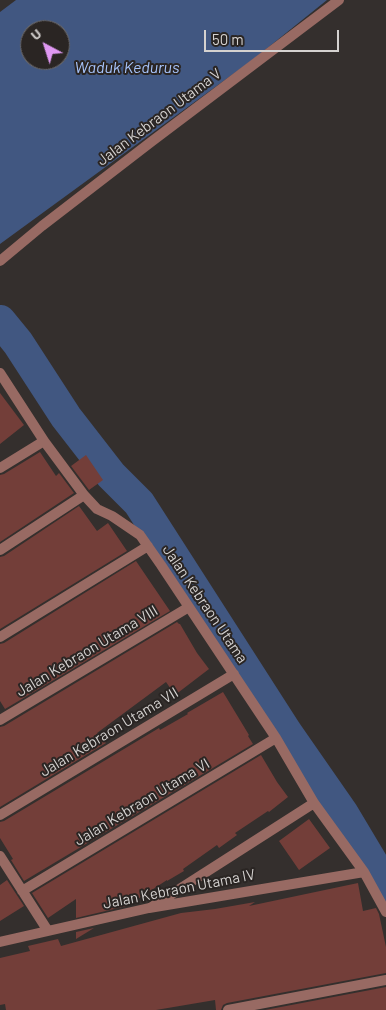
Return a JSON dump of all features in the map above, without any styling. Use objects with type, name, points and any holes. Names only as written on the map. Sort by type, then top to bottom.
[{"type":"street","name":"Jalan Kebraon Utama V","points":[[0,261],[135,154],[339,0]]},
{"type":"street","name":"Jalan Kebraon Utama","points":[[0,373],[3,385],[84,495],[97,509],[112,516],[140,535],[148,546],[276,738],[314,803],[364,872],[386,912]]},
{"type":"street","points":[[0,468],[44,441]]},
{"type":"street","points":[[0,550],[84,495]]},
{"type":"street","points":[[0,637],[148,546]]},
{"type":"street","name":"Jalan Kebraon Utama VIII","points":[[0,720],[189,607]]},
{"type":"street","name":"Jalan Kebraon Utama VII","points":[[0,815],[234,674]]},
{"type":"street","name":"Jalan Kebraon Utama VI","points":[[22,891],[276,738]]},
{"type":"street","points":[[149,908],[314,803]]},
{"type":"street","points":[[0,856],[48,931]]},
{"type":"street","name":"Jalan Kebraon Utama IV","points":[[0,942],[149,908],[364,872]]},
{"type":"street","points":[[228,1010],[386,980]]},
{"type":"water","name":"Waduk Kedurus","points":[[16,0],[327,0],[255,58],[0,244],[0,12]]},
{"type":"building","points":[[0,393],[24,425],[0,444]]},
{"type":"building","points":[[40,452],[56,476],[59,473],[74,493],[0,542],[0,475]]},
{"type":"building","points":[[86,455],[103,480],[89,490],[71,466]]},
{"type":"building","points":[[79,506],[97,531],[108,523],[127,551],[0,629],[0,557]]},
{"type":"building","points":[[136,561],[170,611],[5,709],[0,701],[0,644]]},
{"type":"building","points":[[177,622],[209,669],[175,695],[166,682],[97,733],[106,743],[0,807],[0,727]]},
{"type":"building","points":[[223,692],[253,744],[24,881],[0,838],[0,822]]},
{"type":"building","points":[[261,755],[288,797],[269,812],[235,833],[237,835],[219,848],[217,845],[183,869],[184,871],[127,906],[76,918],[76,899],[48,918],[32,893]]},
{"type":"building","points":[[309,819],[330,848],[299,870],[279,841]]},
{"type":"building","points":[[7,880],[24,906],[0,921],[0,885]]},
{"type":"building","points":[[358,883],[363,911],[376,908],[379,914],[386,947],[386,973],[227,1003],[223,1005],[221,1010],[216,1010],[215,1000],[156,1010],[6,1010],[5,1004],[0,1005],[0,958],[30,951],[28,946],[58,939],[61,946],[181,913],[255,902],[249,906]]},
{"type":"building","points":[[94,928],[76,939],[76,932]]},
{"type":"building","points":[[386,987],[386,1010],[265,1010]]},
{"type":"waterway","points":[[0,321],[18,343],[66,417],[111,475],[139,503],[286,732],[343,814],[386,886]]}]
